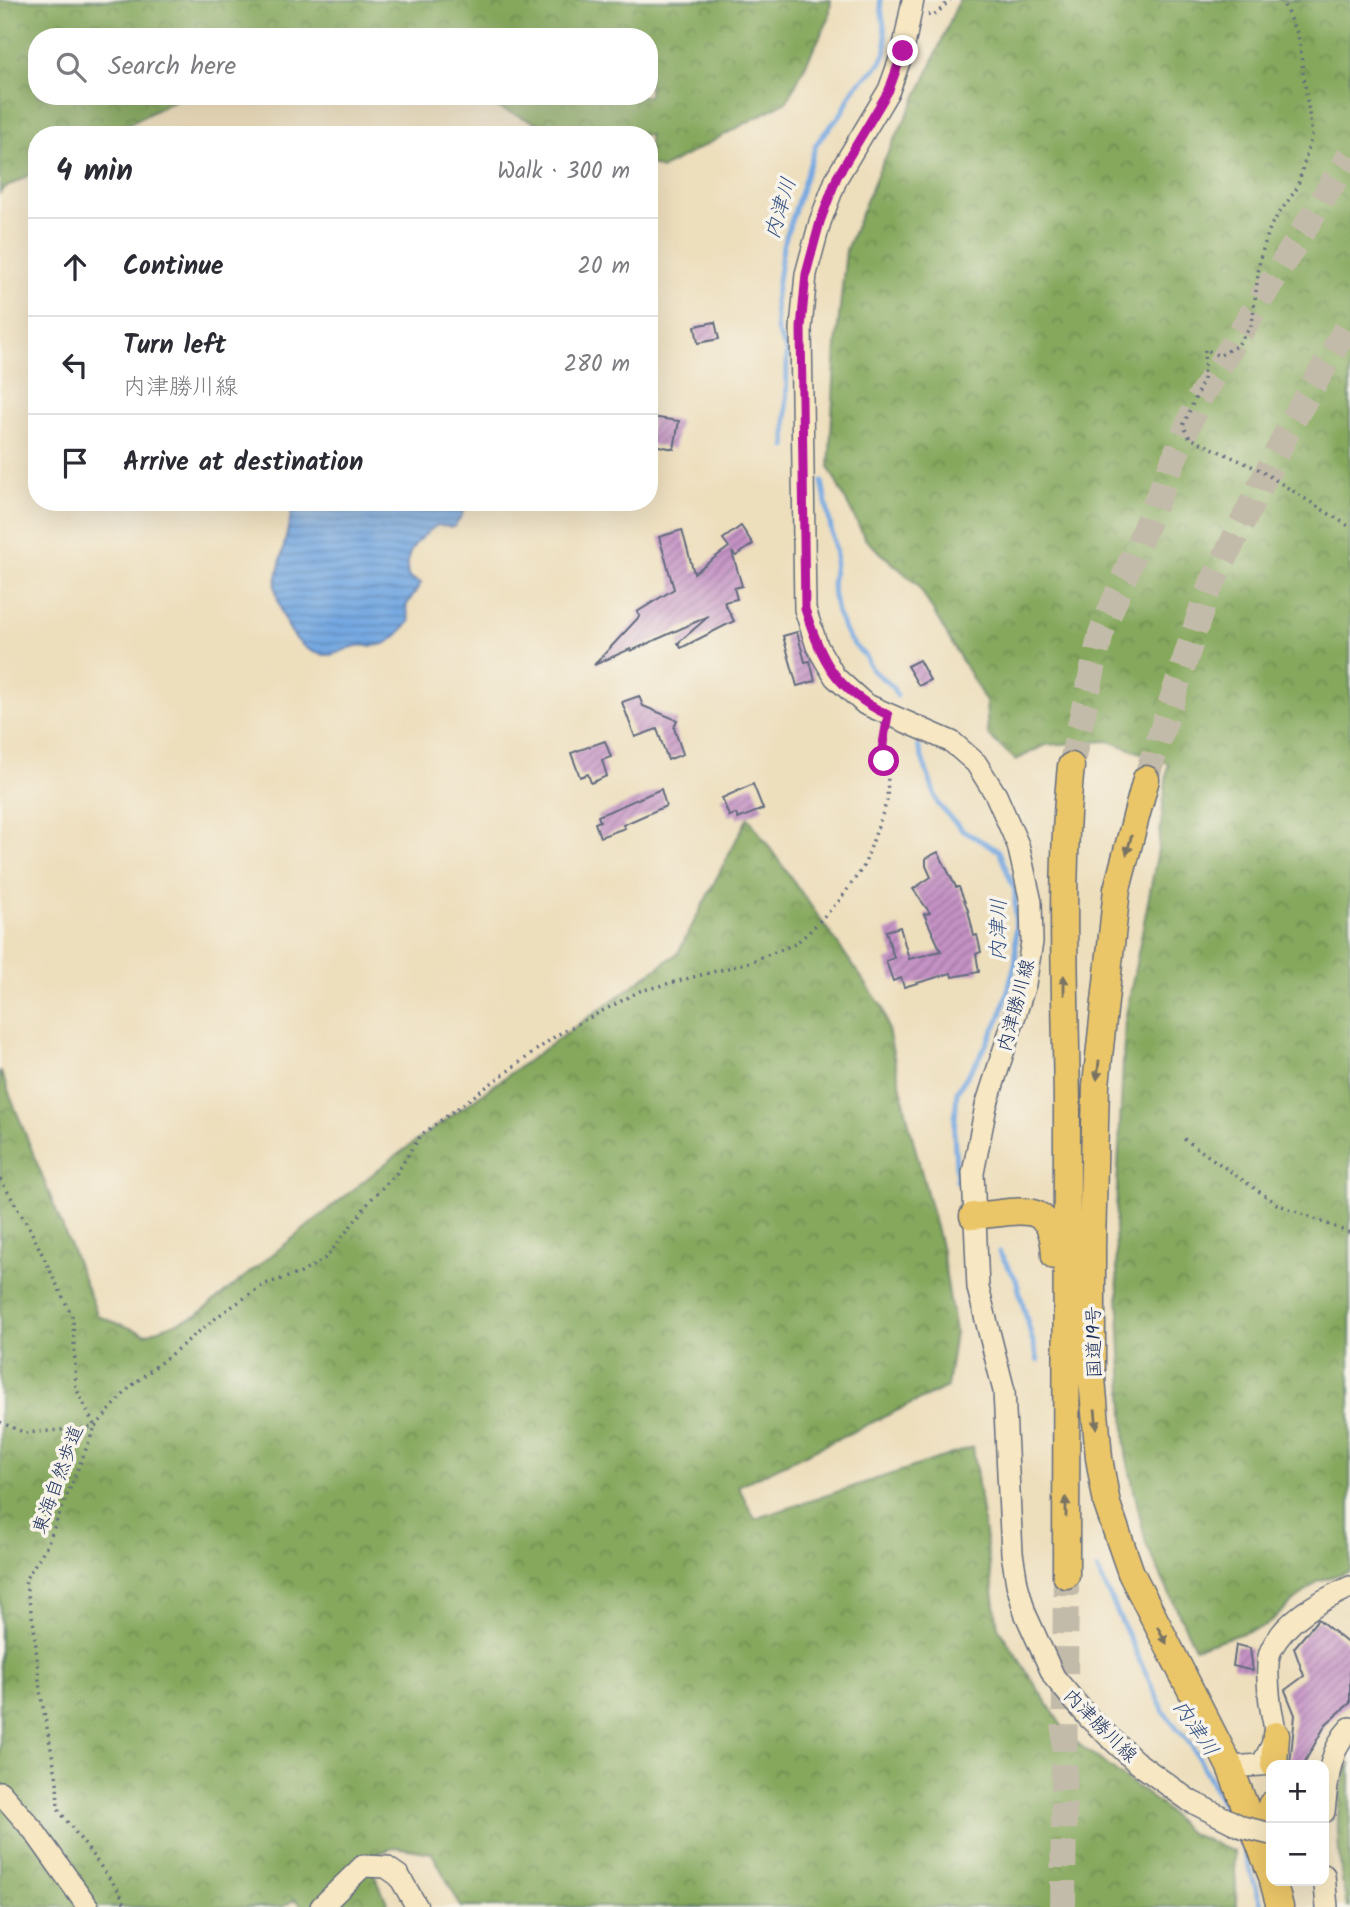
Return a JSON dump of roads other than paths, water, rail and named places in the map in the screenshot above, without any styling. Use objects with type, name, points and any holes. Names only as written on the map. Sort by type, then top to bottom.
[{"type":"highway","name":"国道19号","points":[[1066,1575],[1065,910],[1071,766]]},
{"type":"highway","name":"国道19号","points":[[1146,779],[1117,889],[1096,1085],[1092,1246],[1093,1391],[1099,1458],[1107,1504],[1131,1573],[1230,1767],[1266,1859]]},
{"type":"highway","points":[[1035,1212],[1049,1198],[1053,1188],[1056,1161],[1055,1126],[1067,1107]]},
{"type":"highway","points":[[973,1216],[1035,1212],[1045,1218],[1055,1242],[1056,1312],[1066,1333]]},
{"type":"highway","points":[[1274,1760],[1276,1735]]},
{"type":"highway","name":"国道19号","points":[[1275,1886],[1280,1907]]},
{"type":"main road","name":"内津勝川線","points":[[912,6],[903,51],[889,90],[837,177],[820,222],[806,274],[801,328],[805,609],[817,646],[835,677],[865,704],[952,742],[976,763],[996,795],[1018,845],[1031,902],[1032,942],[1025,984],[986,1106],[973,1173],[978,1289],[1004,1391],[1012,1553],[1025,1613],[1054,1676],[1089,1718],[1135,1761],[1190,1801],[1242,1828],[1266,1833]]},
{"type":"main road","points":[[1230,1767],[1261,1765],[1274,1745],[1276,1735],[1269,1693],[1270,1652],[1285,1630],[1317,1602],[1350,1587]]},
{"type":"main road","points":[[1329,1769],[1344,1734],[1350,1728]]},
{"type":"main road","points":[[0,1792],[34,1831],[88,1907]]},
{"type":"main road","points":[[321,1907],[363,1866],[386,1867],[399,1876],[417,1907]]},
{"type":"main road","points":[[1325,1886],[1327,1907]]},
{"type":"water","points":[[292,511],[463,511],[454,527],[437,525],[414,546],[408,560],[408,577],[421,583],[406,606],[410,622],[385,644],[356,646],[330,655],[315,653],[297,640],[290,630],[275,586]]},
{"type":"waterway","name":"内津川","points":[[786,447],[787,351],[777,331],[775,302],[783,246],[816,145],[842,112],[856,86],[876,68],[885,54],[880,0]]},
{"type":"waterway","name":"内津川","points":[[822,481],[836,555],[832,585],[837,613],[849,639],[865,656],[872,670],[892,686],[897,696]]},
{"type":"waterway","name":"内津川","points":[[918,746],[938,804],[962,830],[999,851],[1015,891],[1016,960],[1001,1015],[981,1055],[957,1091],[954,1133],[957,1181]]},
{"type":"waterway","name":"内津川","points":[[999,1252],[1016,1279],[1038,1361]]},
{"type":"waterway","name":"内津川","points":[[1097,1569],[1164,1712],[1192,1746],[1227,1812]]},
{"type":"waterway","name":"内津川","points":[[1238,1833],[1262,1907]]},
{"type":"tunnel","points":[[1071,766],[1101,633],[1199,399],[1350,155]]},
{"type":"tunnel","points":[[1146,779],[1206,596],[1292,422],[1350,322]]},
{"type":"tunnel","points":[[1063,1907],[1066,1575]]}]
